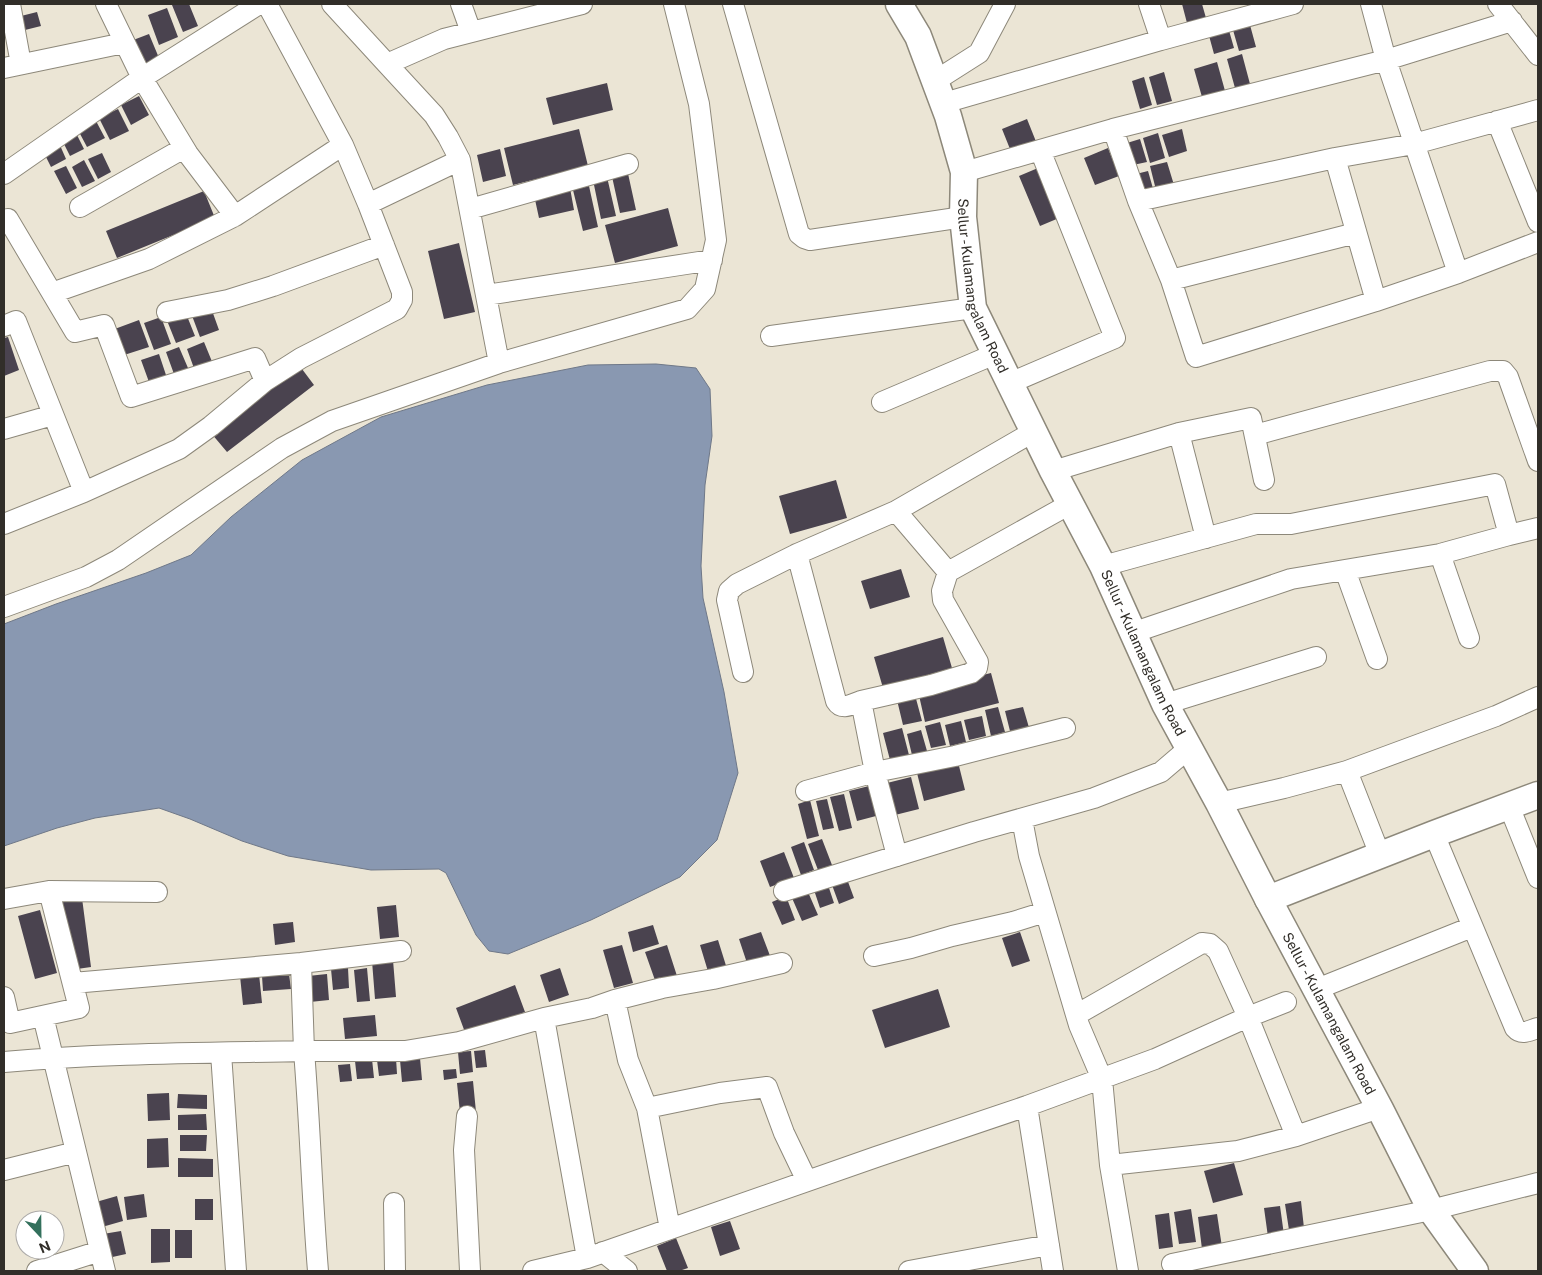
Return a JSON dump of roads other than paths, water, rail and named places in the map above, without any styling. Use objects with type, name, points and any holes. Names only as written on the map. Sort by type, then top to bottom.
[{"type":"main road","name":"Sellur - Kulamangalam Road","points":[[900,4],[918,36],[939,92],[964,172],[963,217],[973,308],[1053,471],[1103,566],[1165,704],[1317,989],[1373,1111],[1431,1210],[1475,1271]]},
{"type":"main road","points":[[1268,898],[1538,795]]},
{"type":"street","points":[[10,4],[12,66],[124,43]]},
{"type":"street","points":[[106,4],[142,78],[184,148],[235,216]]},
{"type":"street","points":[[4,174],[142,78],[259,4]]},
{"type":"street","points":[[4,524],[84,492],[179,449],[211,426],[265,381],[300,358],[397,308],[402,300],[402,292],[343,145],[267,4]]},
{"type":"street","points":[[334,4],[434,115],[460,160],[499,363]]},
{"type":"street","points":[[461,4],[471,32]]},
{"type":"street","points":[[387,64],[444,39],[582,4]]},
{"type":"street","points":[[4,607],[86,578],[118,560],[282,448],[332,421],[499,363],[687,309],[705,289],[716,240],[699,104],[674,4]]},
{"type":"street","points":[[733,4],[799,234],[810,240],[963,217]]},
{"type":"street","points":[[939,92],[979,54],[1005,4]]},
{"type":"street","points":[[1149,4],[1161,40]]},
{"type":"street","points":[[939,92],[1161,40],[1293,4]]},
{"type":"street","points":[[1371,4],[1386,60],[1458,273]]},
{"type":"street","points":[[1498,4],[1538,55]]},
{"type":"street","points":[[964,172],[1113,129],[1386,60],[1512,21]]},
{"type":"street","points":[[1138,201],[1335,158],[1414,144],[1538,110]]},
{"type":"street","points":[[1497,121],[1538,222]]},
{"type":"street","points":[[1113,129],[1138,201],[1172,280],[1196,357],[1376,302],[1538,242]]},
{"type":"street","points":[[52,293],[149,260],[235,216],[343,145]]},
{"type":"street","points":[[80,207],[184,148]]},
{"type":"street","points":[[1010,383],[1115,338],[1040,150]]},
{"type":"street","points":[[1335,158],[1376,302]]},
{"type":"street","points":[[368,204],[460,160]]},
{"type":"street","points":[[470,209],[628,164]]},
{"type":"street","points":[[5,218],[75,332],[104,324],[131,398],[255,358],[265,381]]},
{"type":"street","points":[[1172,280],[1356,233]]},
{"type":"street","points":[[167,312],[228,300],[384,246]]},
{"type":"street","points":[[486,295],[712,260]]},
{"type":"street","points":[[771,336],[973,308]]},
{"type":"street","points":[[4,326],[16,321],[84,492]]},
{"type":"street","points":[[882,402],[995,354]]},
{"type":"street","points":[[1254,435],[1490,371],[1503,371],[1508,377],[1538,461]]},
{"type":"street","points":[[4,429],[53,415]]},
{"type":"street","points":[[1053,471],[1180,433],[1251,418],[1264,480]]},
{"type":"street","points":[[743,672],[727,600],[729,591],[736,584],[797,554],[896,511],[1034,432]]},
{"type":"street","points":[[1180,433],[1206,538]]},
{"type":"street","points":[[1103,566],[1256,524],[1291,524],[1495,484],[1509,535]]},
{"type":"street","points":[[945,581],[1070,504]]},
{"type":"street","points":[[797,554],[836,702],[839,706],[842,708],[861,701],[931,685],[971,673],[977,668],[978,662],[943,600],[945,581],[896,511]]},
{"type":"street","points":[[1132,633],[1291,579],[1440,554],[1538,528]]},
{"type":"street","points":[[1440,554],[1469,638]]},
{"type":"street","points":[[1345,570],[1377,659]]},
{"type":"street","points":[[1165,704],[1316,657]]},
{"type":"street","points":[[1219,803],[1347,771],[1496,716],[1538,697]]},
{"type":"street","points":[[861,701],[874,772],[897,856]]},
{"type":"street","points":[[806,791],[874,772],[955,756],[1065,728]]},
{"type":"street","points":[[784,891],[1094,798],[1161,772],[1189,748]]},
{"type":"street","points":[[1347,771],[1380,855]]},
{"type":"street","points":[[1509,806],[1538,878]]},
{"type":"street","points":[[1022,819],[1029,856],[1076,1015],[1102,1079],[1110,1165],[1128,1271]]},
{"type":"street","points":[[1434,834],[1515,1028],[1518,1032],[1523,1033],[1538,1028]]},
{"type":"street","points":[[4,899],[49,891],[157,892]]},
{"type":"street","points":[[4,997],[10,1023],[79,1008],[49,891]]},
{"type":"street","points":[[874,956],[1013,922],[1045,912]]},
{"type":"street","points":[[1317,989],[1472,927]]},
{"type":"street","points":[[1076,1015],[1202,943],[1210,944],[1218,952],[1248,1017],[1296,1136]]},
{"type":"street","points":[[72,983],[301,963],[401,951]]},
{"type":"street","points":[[301,963],[304,1051],[310,1116],[310,1160],[318,1271]]},
{"type":"street","points":[[4,1062],[53,1057],[304,1051],[405,1051],[459,1042],[662,988],[713,979],[782,963]]},
{"type":"street","points":[[615,1000],[628,1060],[647,1108],[670,1229]]},
{"type":"street","points":[[533,1271],[595,1255],[1027,1106],[1155,1059],[1286,1002]]},
{"type":"street","points":[[43,1016],[105,1271]]},
{"type":"street","points":[[544,1018],[595,1255]]},
{"type":"street","points":[[221,1053],[236,1271]]},
{"type":"street","points":[[647,1108],[720,1093],[766,1087],[784,1133],[807,1181]]},
{"type":"street","points":[[1027,1106],[1053,1271]]},
{"type":"street","points":[[1110,1165],[1238,1151],[1296,1136],[1373,1111]]},
{"type":"street","points":[[467,1116],[464,1150],[470,1271]]},
{"type":"street","points":[[4,1170],[76,1152]]},
{"type":"street","points":[[1172,1264],[1431,1210],[1538,1183]]},
{"type":"street","points":[[394,1203],[395,1271]]},
{"type":"street","points":[[909,1271],[940,1268],[1049,1245]]},
{"type":"street","points":[[36,1271],[100,1251]]},
{"type":"street","points":[[595,1255],[627,1271]]},
{"type":"water","points":[[656,364],[696,368],[710,389],[712,436],[705,485],[701,566],[703,598],[724,692],[738,773],[717,840],[680,877],[591,920],[508,954],[489,951],[476,935],[446,873],[439,869],[371,870],[288,856],[242,841],[159,808],[95,818],[57,828],[4,846],[4,624],[191,555],[231,517],[302,460],[381,417],[487,385],[588,365]]}]
